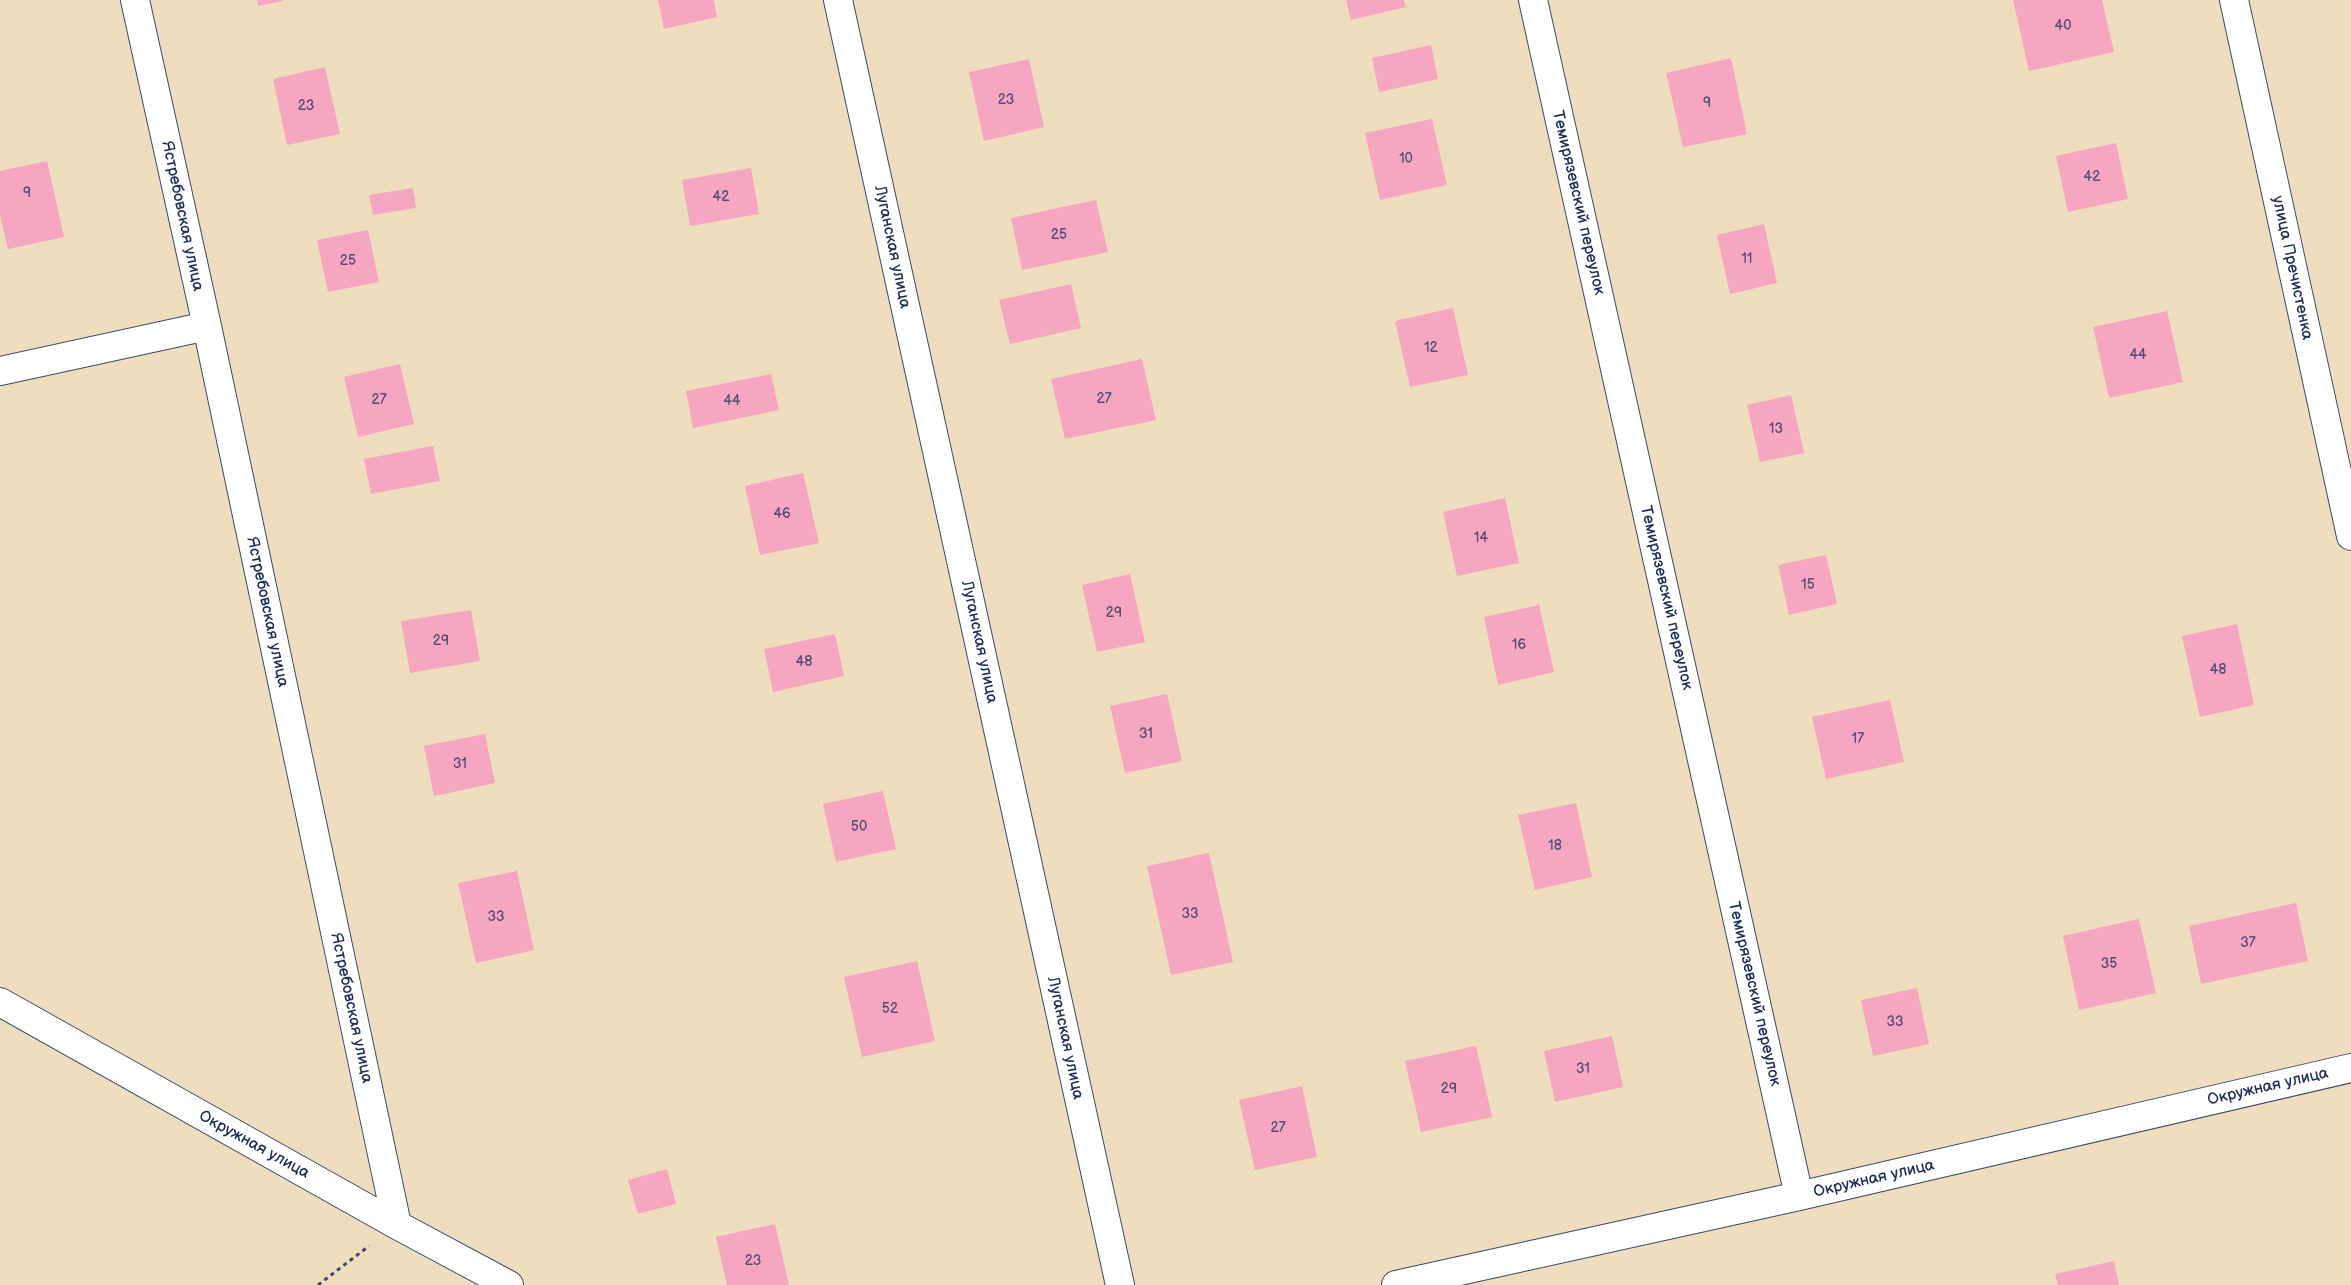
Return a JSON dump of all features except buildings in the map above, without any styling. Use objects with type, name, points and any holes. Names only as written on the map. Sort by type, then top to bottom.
[{"type":"street","name":"Ястребовская улица","points":[[135,0],[207,326],[397,1225]]},
{"type":"street","name":"Луганская улица","points":[[838,0],[1120,1285]]},
{"type":"street","name":"Темирязевский переулок","points":[[1533,0],[1799,1196]]},
{"type":"street","name":"улица Пречистенка","points":[[2234,0],[2351,536]]},
{"type":"street","points":[[0,371],[207,326]]},
{"type":"street","name":"Окружная улица","points":[[0,1002],[397,1225],[509,1285]]},
{"type":"street","name":"Окружная улица","points":[[1396,1285],[1799,1196],[2351,1068]]},
{"type":"path","points":[[318,1285],[397,1225]]}]
